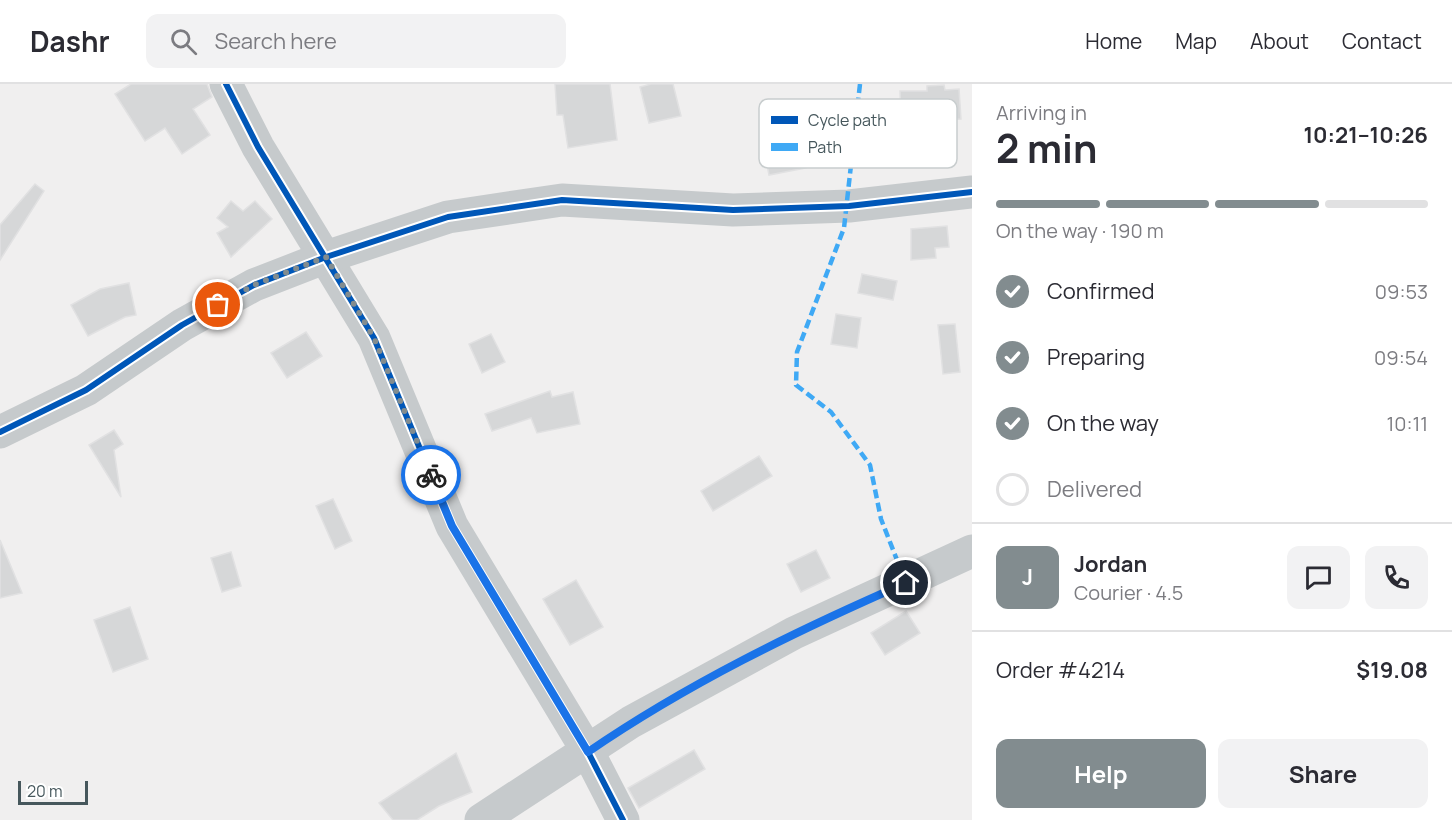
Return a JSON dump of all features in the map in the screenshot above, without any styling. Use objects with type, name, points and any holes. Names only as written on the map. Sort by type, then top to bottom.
[{"type":"street","points":[[226,84],[258,147],[374,338],[452,526],[588,752],[623,820]]},
{"type":"street","points":[[0,432],[86,390],[182,325],[254,285],[326,257],[448,217],[562,200],[733,210],[849,206],[972,192]]},
{"type":"street","points":[[481,820],[631,722],[794,633],[972,551]]},
{"type":"building","points":[[131,84],[207,84],[212,97],[193,109],[210,135],[182,154],[165,128],[145,141],[115,94]]},
{"type":"building","points":[[555,84],[610,84],[617,140],[568,148],[563,115],[557,115]]},
{"type":"building","points":[[651,84],[673,84],[681,116],[649,123],[640,87]]},
{"type":"building","points":[[944,85],[945,90],[959,89],[961,119],[957,119],[957,99],[900,99],[900,91],[927,91],[927,86]]},
{"type":"building","points":[[768,168],[806,168],[769,175]]},
{"type":"building","points":[[35,184],[44,191],[0,260],[0,225]]},
{"type":"building","points":[[231,201],[243,211],[255,201],[272,219],[231,257],[217,233],[228,227],[217,218]]},
{"type":"building","points":[[947,226],[949,247],[935,248],[936,258],[911,260],[911,229]]},
{"type":"building","points":[[862,274],[897,281],[893,300],[858,293]]},
{"type":"building","points":[[129,283],[136,315],[125,317],[88,336],[71,305],[100,289]]},
{"type":"building","points":[[836,314],[861,318],[857,348],[831,344]]},
{"type":"building","points":[[955,324],[960,372],[943,374],[938,325]]},
{"type":"building","points":[[306,332],[322,356],[287,378],[271,353]]},
{"type":"building","points":[[491,334],[505,362],[482,373],[469,344]]},
{"type":"building","points":[[550,391],[552,397],[573,392],[580,424],[537,433],[531,418],[492,431],[485,414]]},
{"type":"building","points":[[114,430],[123,444],[114,450],[121,497],[89,445]]},
{"type":"building","points":[[759,456],[772,476],[713,511],[701,491]]},
{"type":"building","points":[[333,499],[352,541],[335,549],[316,506]]},
{"type":"building","points":[[0,540],[22,593],[0,598]]},
{"type":"building","points":[[816,550],[830,578],[801,592],[787,564]]},
{"type":"building","points":[[231,552],[241,586],[222,592],[211,558]]},
{"type":"building","points":[[576,580],[603,627],[570,645],[543,599]]},
{"type":"building","points":[[130,607],[148,659],[113,672],[94,620]]},
{"type":"building","points":[[906,611],[920,633],[885,655],[871,633]]},
{"type":"building","points":[[694,750],[705,769],[639,808],[628,788]]},
{"type":"building","points":[[456,753],[472,792],[439,806],[417,820],[393,820],[379,803]]},
{"type":"marked path","points":[[858,99],[860,84]]},
{"type":"marked path","points":[[851,168],[844,228],[797,352],[796,385],[831,412],[870,465],[881,519],[906,583]]},
{"type":"cycle path","points":[[226,84],[258,147],[374,338],[452,526],[588,752],[623,820]]},
{"type":"cycle path","points":[[0,432],[86,390],[182,325],[254,285],[326,257],[448,217],[562,200],[733,210],[849,206],[972,192]]},
{"type":"way so far","points":[[218,305],[254,285],[326,257],[374,338],[431,475]]},
{"type":"route","points":[[431,475],[452,526],[588,752],[631,722],[794,633],[906,583]]}]
